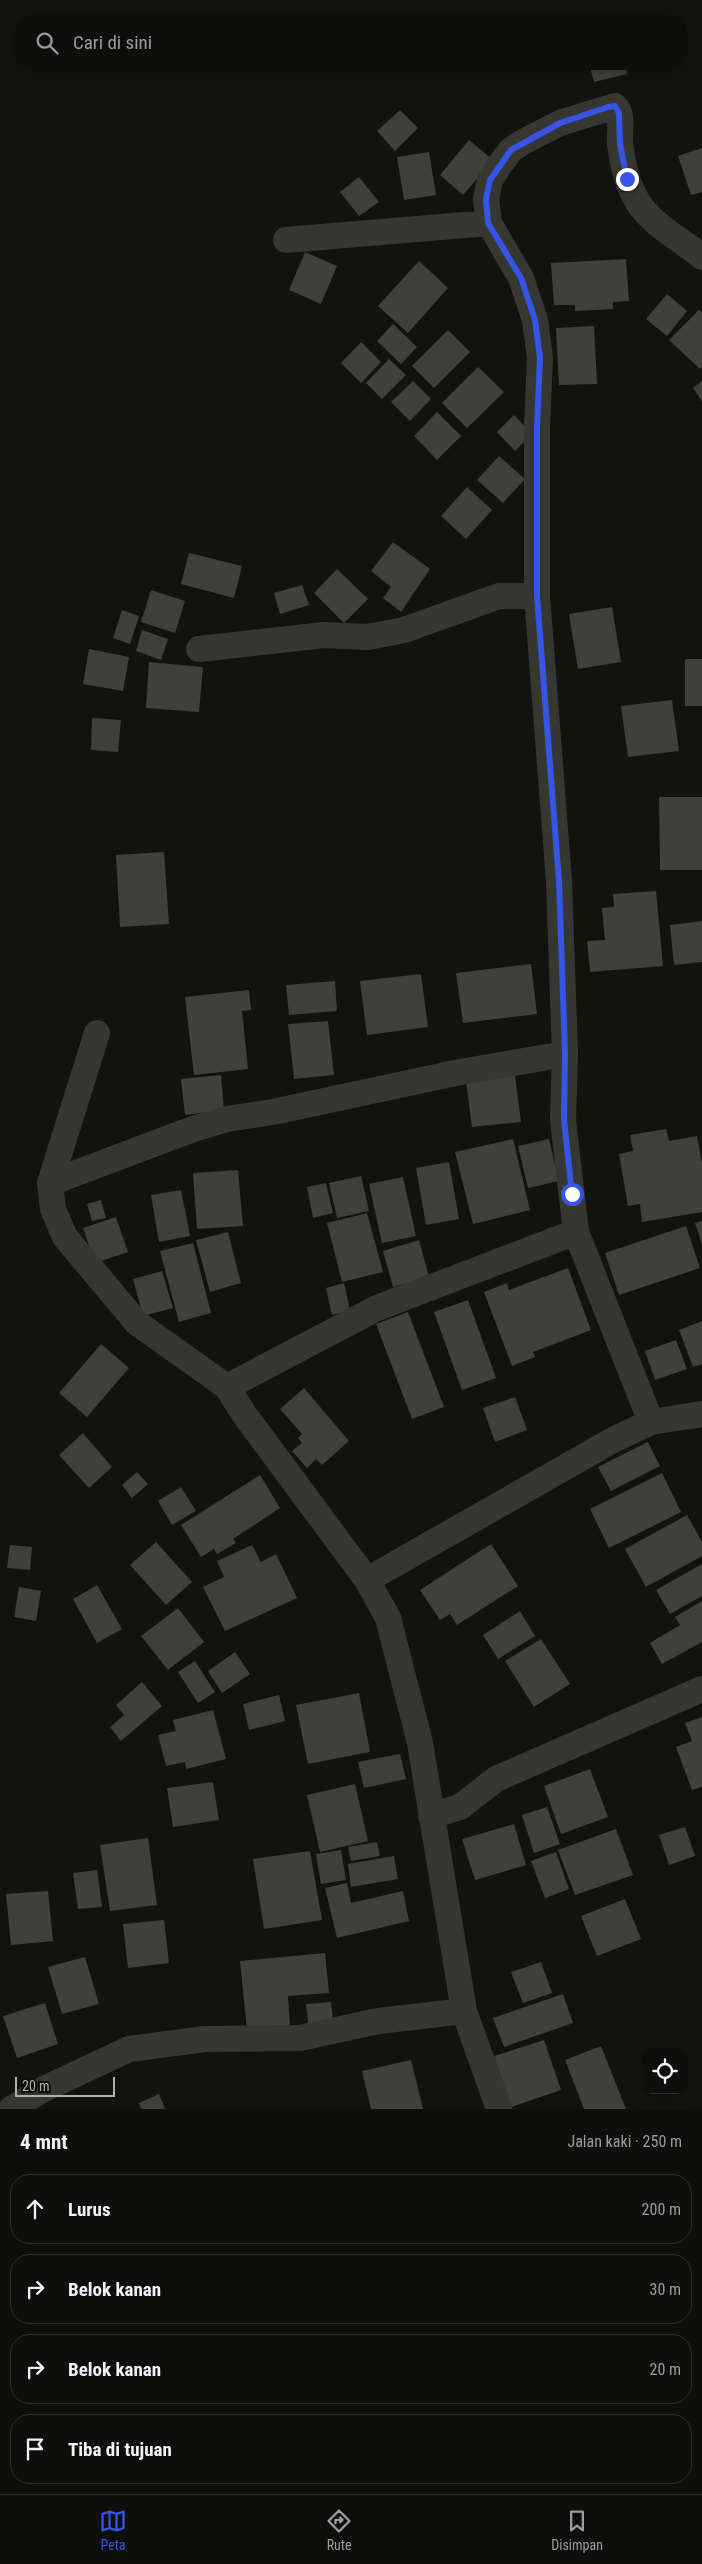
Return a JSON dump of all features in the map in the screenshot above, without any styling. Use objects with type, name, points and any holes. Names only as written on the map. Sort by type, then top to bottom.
[{"type":"street","points":[[651,1422],[576,1232],[564,1120],[565,1054],[559,881],[537,596],[537,427],[540,358],[535,320],[521,278],[488,223],[486,199],[490,180],[511,150],[560,123],[615,106],[619,113],[620,144],[627,179],[635,197],[646,214],[702,257]]},
{"type":"street","points":[[286,240],[488,223]]},
{"type":"street","points":[[199,649],[324,636],[368,637],[404,630],[499,596],[537,596]]},
{"type":"street","points":[[97,1033],[50,1183],[53,1209],[65,1238],[137,1323],[227,1387],[244,1414],[367,1580],[388,1618],[420,1743],[464,2011],[499,2109]]},
{"type":"street","points":[[50,1183],[193,1129],[227,1119],[273,1112],[451,1073],[565,1054]]},
{"type":"street","points":[[227,1387],[377,1308],[576,1232]]},
{"type":"street","points":[[367,1580],[613,1440],[651,1422],[702,1414]]},
{"type":"street","points":[[431,1816],[460,1807],[496,1779],[702,1689]]},
{"type":"street","points":[[11,2109],[42,2090],[129,2049],[205,2039],[300,2038],[378,2021],[464,2011]]},
{"type":"building","points":[[591,70],[626,70],[627,74],[594,82]]},
{"type":"building","points":[[400,110],[418,128],[395,151],[377,131]]},
{"type":"building","points":[[469,140],[493,160],[463,195],[440,175]]},
{"type":"building","points":[[702,148],[702,192],[691,195],[678,156]]},
{"type":"building","points":[[429,152],[436,195],[404,200],[397,157]]},
{"type":"building","points":[[359,177],[379,202],[359,216],[340,192]]},
{"type":"building","points":[[305,252],[337,266],[321,304],[289,290]]},
{"type":"building","points":[[626,259],[629,301],[613,302],[613,309],[575,311],[575,305],[554,305],[551,263]]},
{"type":"building","points":[[419,261],[448,288],[408,333],[378,306]]},
{"type":"building","points":[[667,294],[687,311],[667,336],[646,319]]},
{"type":"building","points":[[699,310],[702,312],[702,367],[700,369],[669,340]]},
{"type":"building","points":[[393,324],[417,347],[401,364],[377,341]]},
{"type":"building","points":[[594,326],[597,384],[559,385],[556,328]]},
{"type":"building","points":[[448,330],[470,352],[434,388],[412,366]]},
{"type":"building","points":[[361,342],[381,362],[361,383],[341,363]]},
{"type":"building","points":[[389,359],[406,375],[382,399],[366,383]]},
{"type":"building","points":[[478,367],[504,392],[467,428],[442,403]]},
{"type":"building","points":[[413,381],[431,399],[410,421],[391,402]]},
{"type":"building","points":[[702,381],[702,401],[693,388]]},
{"type":"building","points":[[437,412],[461,436],[437,460],[414,436]]},
{"type":"building","points":[[514,415],[532,434],[515,451],[497,432]]},
{"type":"building","points":[[499,456],[525,479],[503,503],[477,480]]},
{"type":"building","points":[[467,487],[492,510],[466,539],[441,516]]},
{"type":"building","points":[[393,542],[430,569],[401,612],[383,598],[391,587],[371,571]]},
{"type":"building","points":[[189,553],[242,566],[234,598],[181,584]]},
{"type":"building","points":[[337,569],[368,599],[344,623],[314,593]]},
{"type":"building","points":[[302,585],[309,605],[280,614],[274,593]]},
{"type":"building","points":[[151,590],[185,601],[175,633],[141,622]]},
{"type":"building","points":[[612,607],[621,662],[578,669],[569,614]]},
{"type":"building","points":[[122,610],[139,616],[130,644],[113,638]]},
{"type":"building","points":[[142,630],[168,639],[161,660],[136,651]]},
{"type":"building","points":[[89,649],[129,657],[123,691],[83,684]]},
{"type":"building","points":[[685,659],[702,659],[702,706],[685,706]]},
{"type":"building","points":[[149,662],[203,667],[199,712],[146,708]]},
{"type":"building","points":[[672,700],[679,751],[628,757],[621,706]]},
{"type":"building","points":[[92,718],[121,720],[118,752],[91,750]]},
{"type":"building","points":[[659,797],[702,797],[702,870],[660,870]]},
{"type":"building","points":[[164,852],[169,924],[120,927],[116,855]]},
{"type":"building","points":[[656,891],[663,966],[590,972],[587,941],[605,940],[602,908],[614,907],[613,894]]},
{"type":"building","points":[[702,921],[702,962],[674,965],[670,925]]},
{"type":"building","points":[[531,964],[537,1014],[463,1023],[456,973]]},
{"type":"building","points":[[421,974],[428,1027],[367,1035],[360,981]]},
{"type":"building","points":[[335,981],[337,1011],[289,1015],[286,985]]},
{"type":"building","points":[[249,990],[251,1010],[242,1011],[248,1069],[194,1075],[185,997]]},
{"type":"building","points":[[328,1021],[334,1075],[294,1079],[288,1024]]},
{"type":"building","points":[[514,1067],[521,1122],[472,1127],[465,1073]]},
{"type":"building","points":[[221,1075],[224,1110],[185,1115],[181,1079]]},
{"type":"building","points":[[666,1129],[669,1141],[697,1136],[702,1163],[702,1212],[642,1222],[640,1204],[628,1206],[619,1154],[633,1151],[630,1135]]},
{"type":"building","points":[[513,1139],[530,1210],[473,1224],[455,1152]]},
{"type":"building","points":[[549,1139],[559,1181],[528,1188],[518,1146]]},
{"type":"building","points":[[449,1162],[459,1219],[426,1225],[416,1168]]},
{"type":"building","points":[[238,1170],[243,1226],[197,1229],[193,1173]]},
{"type":"building","points":[[361,1176],[369,1211],[337,1218],[329,1183]]},
{"type":"building","points":[[403,1177],[416,1236],[382,1243],[369,1184]]},
{"type":"building","points":[[326,1183],[333,1213],[313,1218],[307,1187]]},
{"type":"building","points":[[181,1190],[190,1236],[159,1242],[151,1195]]},
{"type":"building","points":[[101,1200],[106,1218],[92,1221],[87,1204]]},
{"type":"building","points":[[367,1213],[383,1272],[342,1282],[327,1223]]},
{"type":"building","points":[[116,1217],[128,1252],[95,1263],[83,1228]]},
{"type":"building","points":[[702,1221],[702,1244],[695,1223]]},
{"type":"building","points":[[686,1226],[700,1268],[619,1295],[605,1253]]},
{"type":"building","points":[[228,1232],[241,1283],[210,1292],[196,1240]]},
{"type":"building","points":[[419,1240],[429,1277],[393,1287],[383,1251]]},
{"type":"building","points":[[193,1243],[211,1313],[179,1322],[160,1251]]},
{"type":"building","points":[[568,1268],[591,1330],[533,1352],[535,1357],[512,1366],[484,1292],[507,1283],[509,1290]]},
{"type":"building","points":[[162,1271],[173,1308],[143,1316],[133,1279]]},
{"type":"building","points":[[344,1283],[350,1310],[332,1315],[326,1288]]},
{"type":"building","points":[[468,1300],[496,1378],[462,1390],[434,1312]]},
{"type":"building","points":[[408,1312],[444,1407],[412,1419],[376,1324]]},
{"type":"building","points":[[702,1321],[702,1364],[693,1367],[679,1330]]},
{"type":"building","points":[[676,1340],[687,1369],[655,1380],[645,1351]]},
{"type":"building","points":[[101,1344],[129,1368],[87,1417],[59,1393]]},
{"type":"building","points":[[304,1388],[349,1441],[322,1465],[316,1459],[307,1468],[292,1451],[302,1443],[298,1438],[302,1434],[280,1409]]},
{"type":"building","points":[[515,1397],[527,1430],[495,1442],[483,1408]]},
{"type":"building","points":[[83,1433],[112,1467],[89,1488],[59,1455]]},
{"type":"building","points":[[648,1442],[660,1466],[611,1491],[598,1467]]},
{"type":"building","points":[[137,1472],[148,1484],[132,1498],[122,1485]]},
{"type":"building","points":[[662,1473],[681,1512],[609,1548],[590,1509]]},
{"type":"building","points":[[260,1475],[280,1508],[233,1539],[236,1543],[217,1554],[214,1549],[201,1557],[181,1525]]},
{"type":"building","points":[[181,1487],[196,1511],[172,1525],[158,1501]]},
{"type":"building","points":[[687,1515],[702,1542],[702,1556],[646,1587],[625,1549]]},
{"type":"building","points":[[156,1542],[192,1582],[166,1605],[130,1565]]},
{"type":"building","points":[[491,1544],[518,1586],[457,1625],[450,1614],[440,1620],[420,1590]]},
{"type":"building","points":[[10,1545],[32,1547],[30,1570],[7,1568]]},
{"type":"building","points":[[252,1545],[261,1562],[276,1554],[297,1598],[225,1631],[203,1587],[224,1577],[217,1561]]},
{"type":"building","points":[[702,1564],[702,1596],[670,1614],[656,1590]]},
{"type":"building","points":[[97,1585],[122,1629],[97,1643],[73,1599]]},
{"type":"building","points":[[19,1587],[41,1591],[36,1621],[14,1617]]},
{"type":"building","points":[[702,1601],[702,1642],[662,1664],[650,1643],[680,1625],[675,1617]]},
{"type":"building","points":[[178,1608],[204,1642],[168,1670],[141,1636]]},
{"type":"building","points":[[520,1611],[535,1636],[498,1659],[483,1635]]},
{"type":"building","points":[[541,1639],[570,1684],[534,1707],[505,1661]]},
{"type":"building","points":[[235,1652],[250,1674],[222,1693],[208,1671]]},
{"type":"building","points":[[195,1661],[215,1692],[198,1703],[178,1672]]},
{"type":"building","points":[[142,1682],[162,1706],[121,1741],[110,1727],[124,1715],[116,1705]]},
{"type":"building","points":[[359,1693],[370,1752],[308,1764],[296,1705]]},
{"type":"building","points":[[279,1695],[285,1721],[249,1730],[243,1704]]},
{"type":"building","points":[[213,1710],[226,1759],[186,1769],[185,1762],[166,1766],[158,1735],[176,1731],[173,1720]]},
{"type":"building","points":[[702,1717],[702,1787],[692,1790],[676,1747],[692,1741],[685,1723]]},
{"type":"building","points":[[400,1754],[406,1779],[364,1788],[358,1762]]},
{"type":"building","points":[[590,1769],[608,1817],[561,1834],[544,1786]]},
{"type":"building","points":[[213,1782],[219,1820],[173,1827],[167,1788]]},
{"type":"building","points":[[355,1784],[368,1841],[320,1852],[307,1795]]},
{"type":"building","points":[[547,1807],[560,1844],[534,1853],[522,1815]]},
{"type":"building","points":[[514,1824],[526,1865],[475,1880],[462,1839]]},
{"type":"building","points":[[685,1827],[695,1856],[669,1865],[659,1835]]},
{"type":"building","points":[[616,1829],[633,1875],[575,1895],[558,1850]]},
{"type":"building","points":[[148,1838],[157,1905],[110,1911],[100,1845]]},
{"type":"building","points":[[377,1842],[380,1856],[351,1861],[348,1847]]},
{"type":"building","points":[[341,1850],[346,1880],[321,1884],[316,1854]]},
{"type":"building","points":[[310,1851],[322,1920],[264,1929],[253,1859]]},
{"type":"building","points":[[556,1852],[569,1889],[545,1898],[531,1861]]},
{"type":"building","points":[[394,1856],[398,1879],[351,1887],[348,1864]]},
{"type":"building","points":[[97,1870],[102,1907],[78,1909],[73,1873]]},
{"type":"building","points":[[347,1883],[351,1903],[403,1891],[409,1921],[337,1938],[325,1888]]},
{"type":"building","points":[[48,1891],[53,1941],[11,1945],[6,1894]]},
{"type":"building","points":[[625,1899],[641,1939],[597,1956],[581,1916]]},
{"type":"building","points":[[164,1920],[169,1963],[128,1968],[123,1924]]},
{"type":"building","points":[[325,1953],[329,1993],[288,1996],[290,2026],[247,2030],[240,1961]]},
{"type":"building","points":[[85,1957],[99,2004],[62,2014],[48,1967]]},
{"type":"building","points":[[541,1962],[552,1993],[523,2003],[511,1972]]},
{"type":"building","points":[[563,1994],[573,2023],[504,2047],[493,2018]]},
{"type":"building","points":[[331,2002],[334,2028],[309,2031],[306,2004]]},
{"type":"building","points":[[45,2003],[58,2044],[17,2058],[3,2016]]},
{"type":"building","points":[[544,2040],[561,2090],[511,2107],[494,2056]]},
{"type":"building","points":[[601,2046],[626,2109],[584,2109],[565,2060]]},
{"type":"building","points":[[411,2060],[423,2109],[371,2109],[362,2071]]},
{"type":"building","points":[[159,2094],[165,2109],[141,2109],[139,2103]]},
{"type":"route","points":[[572,1194],[564,1120],[565,1054],[559,881],[537,596],[537,427],[540,358],[535,320],[521,278],[488,223],[486,199],[490,180],[511,150],[560,123],[615,106],[619,110],[620,144],[627,179]]}]
